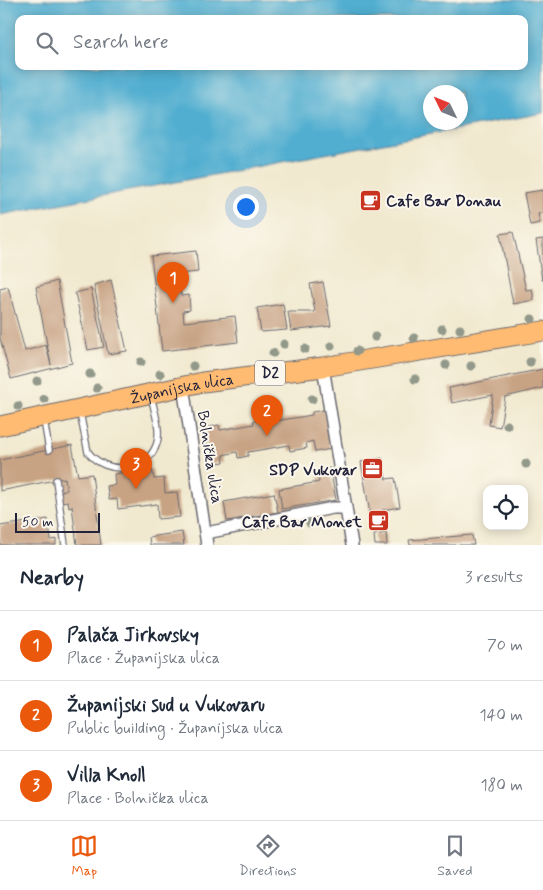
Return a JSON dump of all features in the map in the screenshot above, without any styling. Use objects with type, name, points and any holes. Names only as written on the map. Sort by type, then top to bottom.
[{"type":"main road","name":"Županijska ulica","points":[[0,426],[183,386],[323,367],[543,331]]},
{"type":"street","points":[[323,367],[352,545]]},
{"type":"street","name":"Bolnička ulica","points":[[183,386],[207,545]]},
{"type":"street","points":[[206,533],[333,508],[346,508]]},
{"type":"lane","points":[[79,408],[88,452],[92,457],[112,468],[141,465],[149,457],[157,442],[151,392]]},
{"type":"lane","points":[[43,416],[49,450]]},
{"type":"lane","points":[[56,480],[65,545]]},
{"type":"water","points":[[0,0],[543,0],[543,113],[468,127],[468,85],[423,85],[423,130],[452,130],[0,215]]},
{"type":"building","points":[[543,190],[543,213],[538,214],[540,223],[530,225],[524,193]]},
{"type":"building","points":[[513,232],[526,290],[532,289],[534,300],[513,304],[500,234]]},
{"type":"building","points":[[543,239],[543,280],[542,280],[536,240]]},
{"type":"building","points":[[196,251],[198,272],[178,274],[181,296],[189,295],[190,310],[183,311],[184,322],[235,316],[238,342],[162,351],[151,256]]},
{"type":"building","points":[[111,280],[127,351],[108,354],[94,285]]},
{"type":"building","points":[[57,281],[72,363],[11,379],[0,338],[0,289],[8,287],[25,351],[46,345],[51,365],[36,287]]},
{"type":"building","points":[[323,282],[331,326],[291,331],[288,312],[315,312],[310,284]]},
{"type":"building","points":[[91,289],[104,347],[88,350],[75,293]]},
{"type":"building","points":[[283,304],[287,330],[261,332],[257,308]]},
{"type":"building","points":[[543,369],[543,388],[505,397],[500,427],[489,425],[493,395],[452,403],[449,388]]},
{"type":"building","points":[[324,410],[331,449],[315,452],[313,441],[306,443],[307,448],[290,451],[289,445],[248,452],[248,456],[238,458],[237,452],[223,455],[224,462],[210,464],[205,428],[219,425],[220,430],[254,424],[253,421],[275,417],[276,421],[312,415],[312,412]]},
{"type":"building","points":[[72,445],[78,476],[92,474],[101,545],[77,545],[72,506],[69,507],[68,501],[62,502],[61,491],[67,490],[65,478],[0,491],[0,460]]},
{"type":"building","points":[[382,458],[386,479],[395,478],[400,507],[382,510],[385,529],[373,531],[361,462]]},
{"type":"building","points":[[140,463],[141,471],[152,469],[154,479],[164,478],[165,493],[177,492],[180,517],[158,519],[157,504],[118,509],[117,499],[109,500],[107,486],[115,485],[114,474],[126,472],[125,464]]},
{"type":"building","points":[[330,468],[336,500],[282,509],[279,489],[319,482],[317,470]]},
{"type":"building","points":[[274,493],[278,512],[227,521],[224,502]]},
{"type":"building","points":[[48,519],[51,540],[56,539],[56,545],[0,545],[0,526]]},
{"type":"building","points":[[182,532],[184,545],[150,545],[149,537]]},
{"type":"building","points":[[386,533],[387,545],[375,545],[374,535]]},
{"type":"building","points":[[472,535],[474,545],[410,545],[409,540]]},
{"type":"place","name":"Cafe Bar Donau","points":[[370,200]]},
{"type":"place","name":"Palača Jirkovsky","points":[[173,303]]},
{"type":"place","name":"Županijski sud u Vukovaru","points":[[267,436]]},
{"type":"place","name":"SDP Vukovar","points":[[373,469]]},
{"type":"place","name":"Villa Knoll","points":[[136,489]]},
{"type":"place","name":"Cafe Bar Monet","points":[[378,521]]}]
